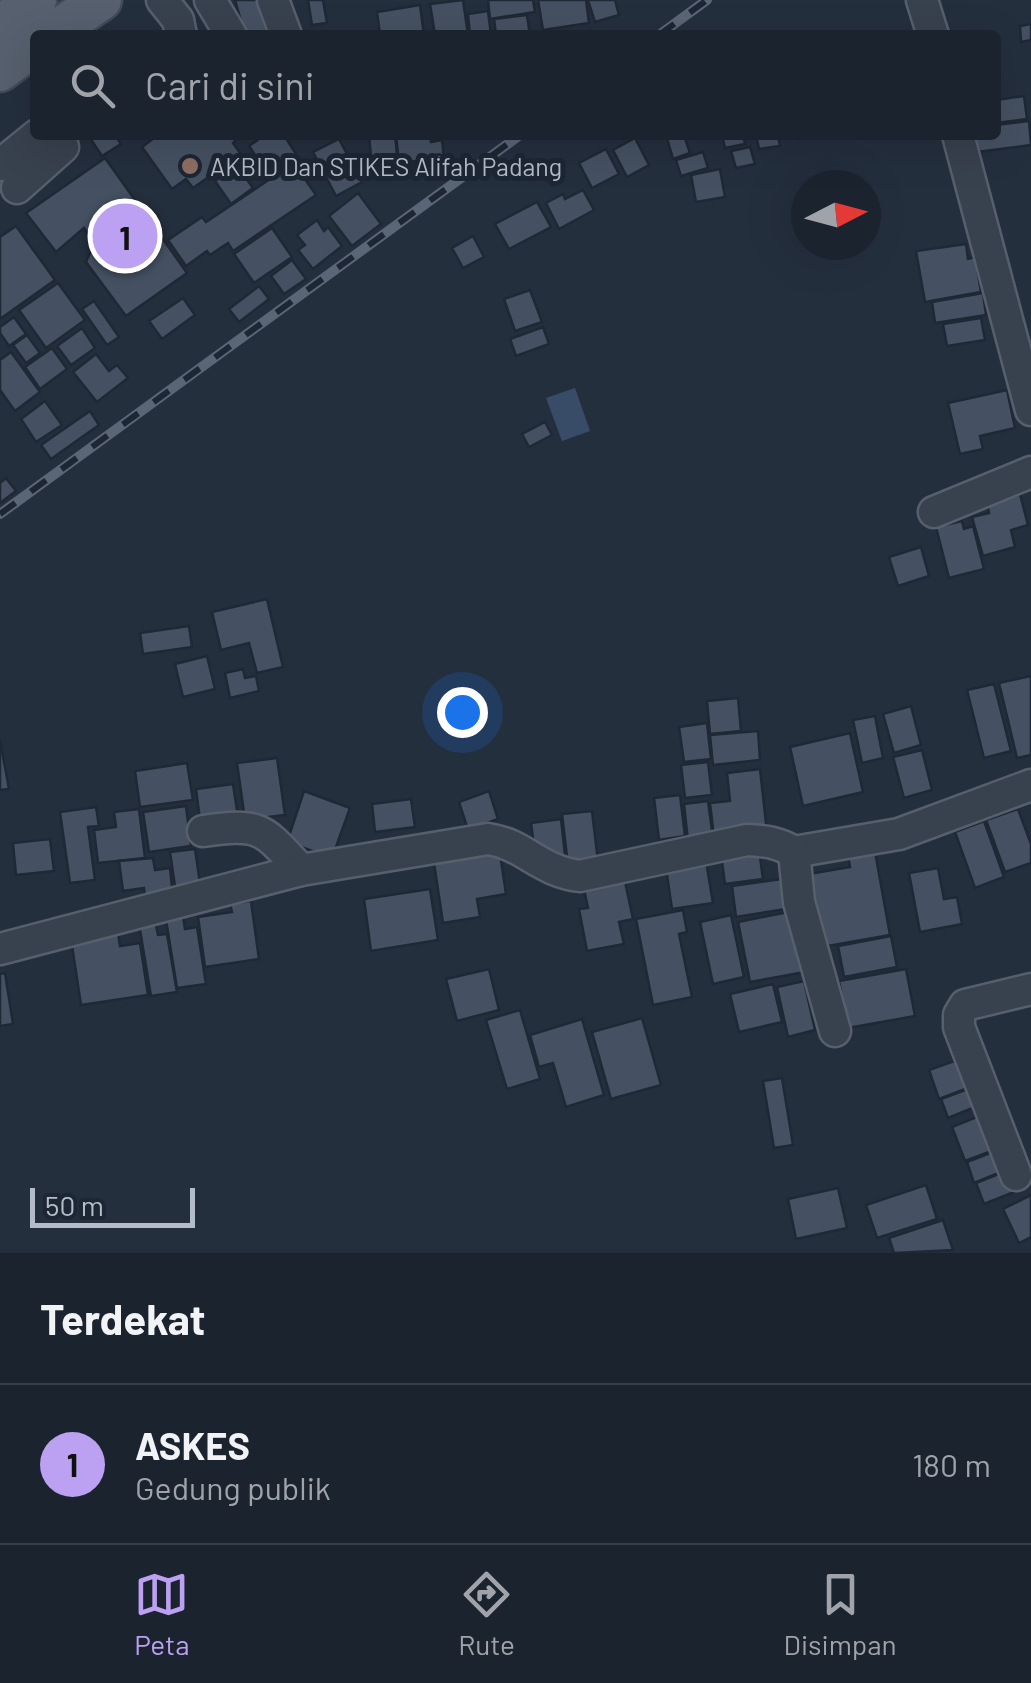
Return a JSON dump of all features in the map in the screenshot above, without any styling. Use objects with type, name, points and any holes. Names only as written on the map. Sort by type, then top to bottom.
[{"type":"main road","points":[[0,26],[36,0]]},
{"type":"main road","points":[[57,30],[102,0]]},
{"type":"main road","points":[[0,70],[30,49]]},
{"type":"street","points":[[162,0],[178,20],[181,30]]},
{"type":"street","points":[[210,0],[228,30]]},
{"type":"street","points":[[273,0],[284,30]]},
{"type":"street","points":[[922,0],[931,30]]},
{"type":"street","points":[[9,176],[34,140]]},
{"type":"street","points":[[9,176],[63,147],[61,140]]},
{"type":"street","points":[[959,140],[1031,410]]},
{"type":"street","points":[[934,512],[1031,472]]},
{"type":"street","points":[[0,948],[301,870],[488,839],[505,841],[561,874],[580,876],[747,840],[780,843],[794,852],[899,834],[1031,785]]},
{"type":"street","points":[[203,831],[237,826],[267,832],[301,870]]},
{"type":"street","points":[[794,852],[800,902],[835,1031]]},
{"type":"street","points":[[1016,1175],[959,1027],[959,1015],[965,1005],[1031,989]]},
{"type":"water","points":[[575,388],[590,431],[562,441],[546,398]]},
{"type":"building","points":[[235,0],[269,0],[278,30],[244,30]]},
{"type":"building","points":[[308,0],[323,0],[327,23],[312,25]]},
{"type":"building","points":[[463,0],[467,30],[434,30],[430,4]]},
{"type":"building","points":[[488,0],[533,0],[535,12],[490,19]]},
{"type":"building","points":[[538,0],[586,0],[589,23],[543,30]]},
{"type":"building","points":[[588,0],[615,0],[619,15],[595,22]]},
{"type":"building","points":[[420,5],[423,30],[379,30],[377,12]]},
{"type":"building","points":[[488,11],[490,30],[470,30],[468,14]]},
{"type":"building","points":[[527,15],[529,30],[495,30],[494,19]]},
{"type":"building","points":[[1031,24],[1031,40],[1021,42],[1020,26]]},
{"type":"building","points":[[1024,96],[1027,119],[1001,122],[1001,99]]},
{"type":"building","points":[[1029,121],[1031,145],[977,152],[976,140],[1001,140],[1001,124]]},
{"type":"building","points":[[91,140],[118,140],[121,144],[102,156]]},
{"type":"building","name":"AKBID Dan STIKES Alifah Padang","points":[[151,140],[236,140],[233,143],[241,154],[193,188],[186,179],[172,189],[142,147]]},
{"type":"building","points":[[258,140],[287,140],[296,154],[267,173],[249,146]]},
{"type":"building","points":[[340,140],[362,182],[336,196],[313,152]]},
{"type":"building","points":[[369,140],[396,140],[397,154],[371,157]]},
{"type":"building","points":[[396,140],[442,140],[444,158],[399,163]]},
{"type":"building","points":[[636,140],[649,165],[627,177],[613,150]]},
{"type":"building","points":[[668,140],[686,140],[690,153],[673,159]]},
{"type":"building","points":[[723,140],[744,140],[745,144],[725,148]]},
{"type":"building","points":[[757,140],[779,140],[780,146],[759,149]]},
{"type":"building","points":[[750,147],[755,164],[736,168],[731,151]]},
{"type":"building","points":[[606,149],[619,174],[592,188],[579,163]]},
{"type":"building","points":[[703,152],[708,168],[681,176],[676,160]]},
{"type":"building","points":[[105,158],[187,273],[126,316],[86,262],[94,244],[84,228],[56,252],[26,213]]},
{"type":"building","points":[[294,163],[316,195],[233,251],[228,243],[210,255],[207,251],[186,266],[168,240],[202,217],[206,222]]},
{"type":"building","points":[[237,166],[253,188],[231,204],[215,181]]},
{"type":"building","points":[[720,169],[725,197],[696,202],[691,175]]},
{"type":"building","points":[[583,190],[594,210],[559,229],[546,203]]},
{"type":"building","points":[[358,193],[381,224],[352,246],[329,216]]},
{"type":"building","points":[[537,202],[551,227],[509,249],[495,224]]},
{"type":"building","points":[[317,220],[324,231],[328,227],[342,246],[313,269],[298,250],[305,245],[297,235]]},
{"type":"building","points":[[16,226],[55,280],[0,319],[0,237]]},
{"type":"building","points":[[272,228],[292,257],[254,283],[234,254]]},
{"type":"building","points":[[473,236],[484,257],[463,268],[452,248]]},
{"type":"building","points":[[966,244],[968,259],[975,257],[981,292],[925,302],[916,251]]},
{"type":"building","points":[[292,260],[306,279],[284,294],[271,276]]},
{"type":"building","points":[[58,283],[85,320],[46,348],[19,310]]},
{"type":"building","points":[[259,286],[269,299],[239,322],[229,309]]},
{"type":"building","points":[[530,290],[542,322],[515,331],[504,299]]},
{"type":"building","points":[[983,293],[986,315],[935,323],[932,302]]},
{"type":"building","points":[[183,298],[195,315],[162,339],[149,321]]},
{"type":"building","points":[[94,301],[119,337],[107,345],[82,309]]},
{"type":"building","points":[[14,317],[26,334],[9,346],[0,327]]},
{"type":"building","points":[[981,318],[985,340],[947,346],[943,324]]},
{"type":"building","points":[[543,327],[549,344],[516,356],[510,339]]},
{"type":"building","points":[[82,328],[95,348],[71,365],[57,346]]},
{"type":"building","points":[[27,335],[40,353],[26,363],[13,345]]},
{"type":"building","points":[[52,348],[67,369],[40,389],[25,367]]},
{"type":"building","points":[[11,352],[40,392],[15,411],[0,390],[0,360]]},
{"type":"building","points":[[96,354],[109,371],[117,365],[128,378],[97,402],[73,372]]},
{"type":"building","points":[[1007,390],[1015,428],[980,436],[983,449],[960,454],[948,403]]},
{"type":"building","points":[[45,401],[62,425],[36,442],[21,419]]},
{"type":"building","points":[[90,411],[99,425],[51,459],[41,445]]},
{"type":"building","points":[[545,422],[552,435],[529,447],[522,434]]},
{"type":"building","points":[[6,478],[16,491],[0,503],[0,483]]},
{"type":"building","points":[[1020,494],[1028,525],[1011,530],[1015,547],[983,556],[972,517],[989,513],[987,503]]},
{"type":"building","points":[[962,521],[964,529],[973,526],[984,569],[949,578],[936,527]]},
{"type":"building","points":[[921,547],[929,576],[898,586],[889,557]]},
{"type":"building","points":[[267,599],[283,667],[257,673],[249,643],[221,650],[212,612]]},
{"type":"building","points":[[189,626],[192,647],[143,654],[140,633]]},
{"type":"building","points":[[207,656],[215,689],[183,697],[175,664]]},
{"type":"building","points":[[243,669],[245,678],[256,676],[259,691],[230,698],[225,673]]},
{"type":"building","points":[[1031,676],[1031,755],[1017,758],[999,683]]},
{"type":"building","points":[[994,684],[1011,751],[984,758],[967,690]]},
{"type":"building","points":[[738,698],[741,731],[710,734],[707,701]]},
{"type":"building","points":[[911,706],[921,745],[894,753],[883,714]]},
{"type":"building","points":[[875,716],[883,758],[862,763],[853,720]]},
{"type":"building","points":[[707,723],[711,759],[684,762],[679,727]]},
{"type":"building","points":[[758,731],[760,760],[713,765],[710,735]]},
{"type":"building","points":[[850,733],[863,792],[803,806],[790,747]]},
{"type":"building","points":[[0,740],[9,789],[0,790]]},
{"type":"building","points":[[922,750],[932,790],[904,798],[893,757]]},
{"type":"building","points":[[277,758],[285,815],[245,820],[237,763]]},
{"type":"building","points":[[708,762],[712,795],[685,798],[681,765]]},
{"type":"building","points":[[187,763],[193,800],[140,807],[135,771]]},
{"type":"building","points":[[760,769],[767,832],[714,838],[710,803],[730,801],[727,773]]},
{"type":"building","points":[[233,784],[239,823],[201,828],[196,789]]},
{"type":"building","points":[[304,791],[350,808],[332,858],[287,842]]},
{"type":"building","points":[[489,791],[498,819],[468,830],[459,802]]},
{"type":"building","points":[[680,795],[685,836],[659,840],[654,798]]},
{"type":"building","points":[[411,799],[415,827],[375,832],[372,804]]},
{"type":"building","points":[[708,801],[713,838],[688,841],[684,804]]},
{"type":"building","points":[[186,806],[191,846],[149,852],[143,812]]},
{"type":"building","points":[[96,807],[99,826],[88,827],[95,880],[70,883],[60,812]]},
{"type":"building","points":[[139,809],[145,858],[98,863],[94,830],[116,827],[114,812]]},
{"type":"building","points":[[1018,809],[1031,844],[1031,863],[1005,872],[986,820]]},
{"type":"building","points":[[592,811],[598,861],[568,865],[562,814]]},
{"type":"building","points":[[561,819],[566,864],[535,854],[531,823]]},
{"type":"building","points":[[984,821],[1004,877],[975,888],[955,832]]},
{"type":"building","points":[[50,839],[54,871],[16,875],[13,843]]},
{"type":"building","points":[[874,846],[890,935],[822,947],[809,874],[850,867],[847,851]]},
{"type":"building","points":[[195,849],[201,890],[176,893],[170,852]]},
{"type":"building","points":[[759,849],[763,879],[725,884],[721,855]]},
{"type":"building","points":[[500,853],[506,894],[477,899],[480,917],[443,923],[434,863]]},
{"type":"building","points":[[153,858],[155,870],[170,868],[173,897],[145,900],[144,888],[123,891],[119,861]]},
{"type":"building","points":[[706,861],[713,903],[672,909],[666,868]]},
{"type":"building","points":[[938,868],[944,899],[957,897],[962,924],[920,932],[909,873]]},
{"type":"building","points":[[624,877],[633,919],[619,922],[624,944],[587,951],[579,909],[588,908],[583,885]]},
{"type":"building","points":[[782,879],[786,909],[736,917],[732,886]]},
{"type":"building","points":[[430,889],[438,940],[371,951],[364,899]]},
{"type":"building","points":[[251,901],[259,959],[205,967],[198,917],[232,912],[230,904]]},
{"type":"building","points":[[683,910],[687,932],[679,934],[692,997],[653,1005],[636,919]]},
{"type":"building","points":[[793,911],[805,972],[750,982],[738,922]]},
{"type":"building","points":[[731,915],[744,977],[713,984],[700,922]]},
{"type":"building","points":[[183,917],[185,929],[197,927],[206,984],[177,988],[166,920]]},
{"type":"building","points":[[155,921],[158,935],[167,934],[177,992],[151,996],[139,924]]},
{"type":"building","points":[[118,932],[120,946],[140,943],[148,995],[81,1005],[71,939]]},
{"type":"building","points":[[891,936],[897,967],[844,977],[838,946]]},
{"type":"building","points":[[489,969],[499,1010],[457,1021],[446,979]]},
{"type":"building","points":[[906,969],[915,1016],[848,1028],[839,981]]},
{"type":"building","points":[[5,973],[13,1024],[0,1026],[0,974]]},
{"type":"building","points":[[804,981],[815,1030],[788,1037],[777,987]]},
{"type":"building","points":[[773,984],[782,1022],[739,1032],[730,994]]},
{"type":"building","points":[[520,1010],[540,1079],[507,1089],[486,1020]]},
{"type":"building","points":[[642,1018],[661,1085],[611,1099],[592,1032]]},
{"type":"building","points":[[582,1019],[604,1095],[566,1107],[553,1063],[539,1067],[530,1035]]},
{"type":"building","points":[[957,1060],[968,1088],[939,1099],[929,1070]]},
{"type":"building","points":[[782,1078],[793,1145],[774,1148],[763,1081]]},
{"type":"building","points":[[968,1089],[975,1107],[948,1118],[941,1099]]},
{"type":"building","points":[[984,1114],[997,1149],[965,1161],[952,1127]]},
{"type":"building","points":[[998,1150],[1006,1170],[974,1183],[967,1162]]},
{"type":"building","points":[[1006,1171],[1014,1192],[984,1204],[976,1183]]},
{"type":"building","points":[[926,1185],[937,1219],[877,1238],[866,1205]]},
{"type":"building","points":[[838,1188],[847,1228],[796,1239],[788,1199]]},
{"type":"building","points":[[1031,1195],[1031,1237],[1019,1243],[1003,1209]]},
{"type":"building","points":[[943,1220],[953,1250],[894,1253],[889,1238]]},
{"type":"railway","points":[[666,30],[707,0]]},
{"type":"railway","points":[[0,514],[513,140]]},
{"type":"place","name":"AKBID Dan STIKES Alifah Padang","points":[[190,166]]},
{"type":"place","name":"ASKES","points":[[125,236]]}]
